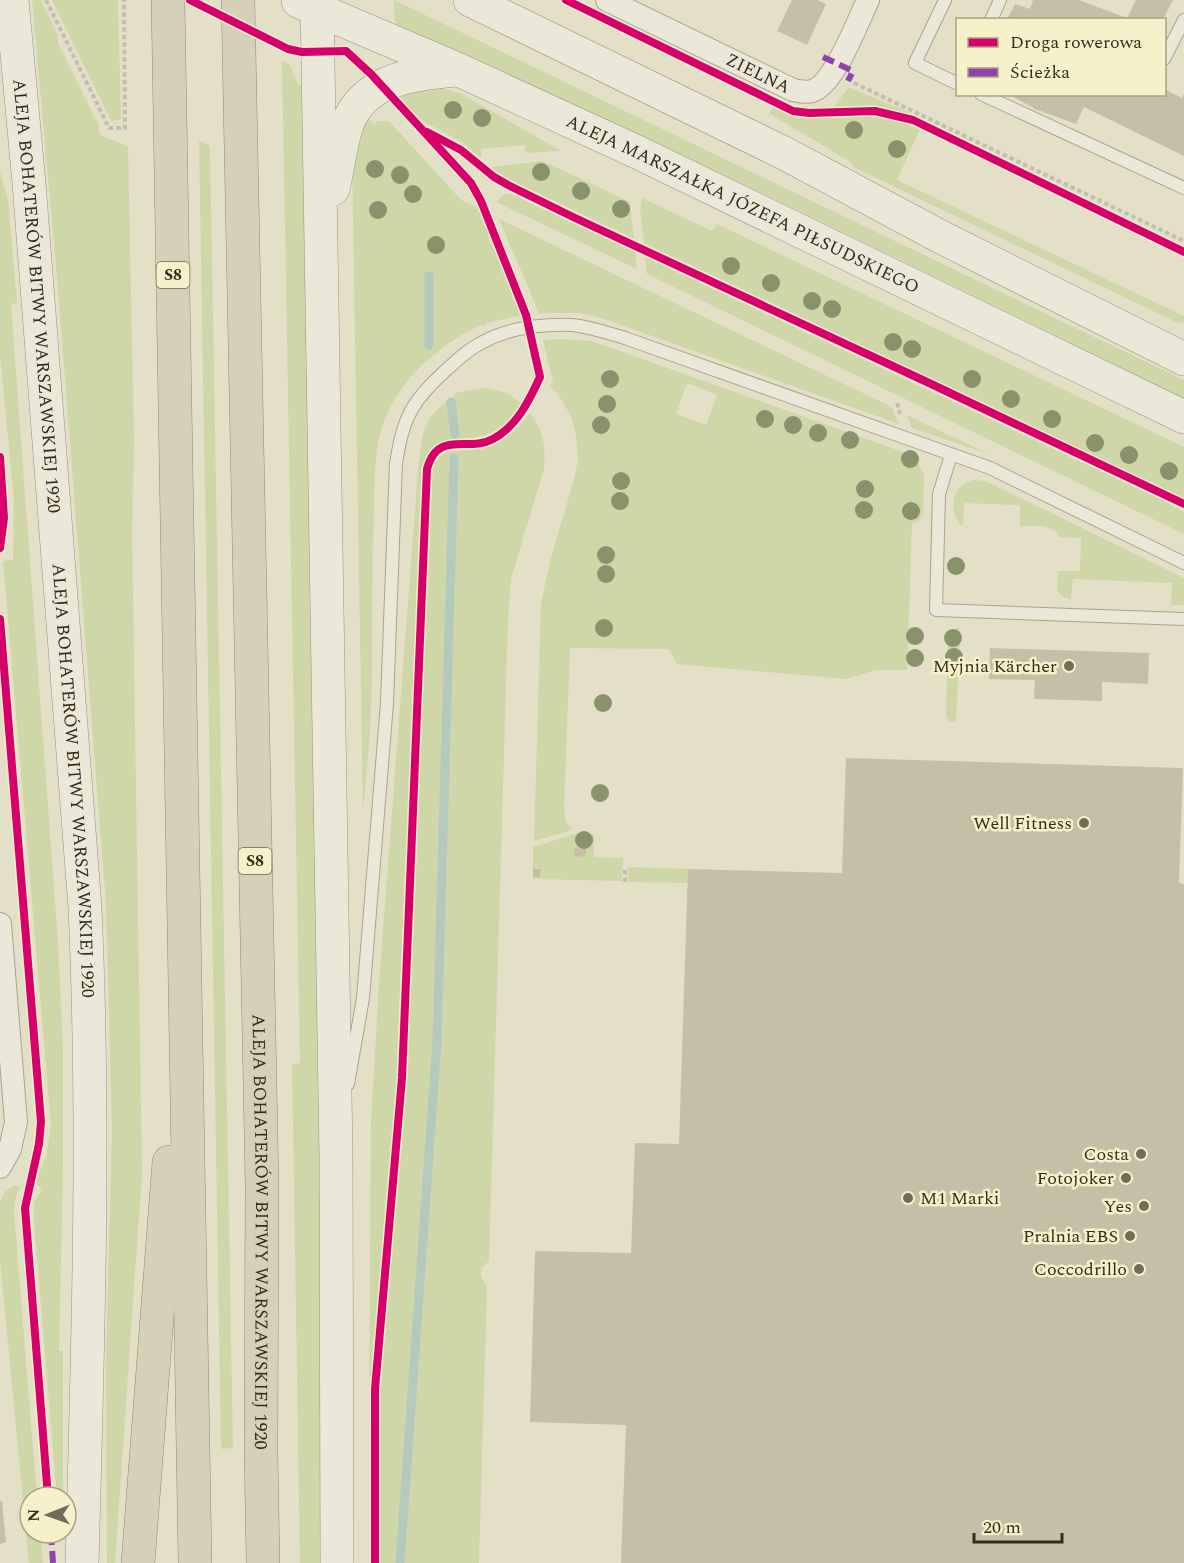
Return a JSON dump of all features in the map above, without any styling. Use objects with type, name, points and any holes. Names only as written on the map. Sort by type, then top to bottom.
[{"type":"highway","name":"S8","points":[[168,0],[193,1450],[202,1557]]},
{"type":"highway","name":"ALEJA BOHATERÓW BITWY WARSZAWSKIEJ 1920","points":[[238,0],[262,1184],[261,1451],[256,1557]]},
{"type":"highway","points":[[138,1563],[185,965]]},
{"type":"main road","name":"ALEJA BOHATERÓW BITWY WARSZAWSKIEJ 1920","points":[[12,0],[32,216],[85,908],[90,1027],[91,1141],[82,1563]]},
{"type":"main road","points":[[470,0],[784,153],[952,242],[1184,359]]},
{"type":"main road","points":[[310,3],[321,244],[336,1156],[337,1563]]},
{"type":"main road","name":"ALEJA MARSZAŁKA JÓZEFA PIŁSUDSKIEGO","points":[[310,3],[700,182],[1184,417]]},
{"type":"main road","points":[[321,244],[347,125],[356,108],[380,85],[416,74],[459,70]]},
{"type":"street","name":"ZIELNA","points":[[608,0],[793,90],[810,92],[819,88],[835,70],[868,0]]},
{"type":"street","points":[[0,924],[16,1122],[10,1149],[0,1167]]},
{"type":"lane","points":[[945,0],[915,63],[956,84]]},
{"type":"lane","points":[[992,18],[1000,0]]},
{"type":"lane","points":[[1166,56],[1184,20]]},
{"type":"lane","points":[[985,96],[1184,188]]},
{"type":"lane","points":[[336,1156],[363,998],[387,703],[396,464],[401,435],[411,411],[424,391],[460,358],[482,342],[502,334],[529,328],[574,325],[626,338],[990,468],[1184,563]]},
{"type":"lane","points":[[951,455],[939,494],[936,610],[1184,619]]},
{"type":"path","points":[[46,0],[109,128],[125,128],[124,0]]},
{"type":"path","points":[[848,81],[1184,241]]},
{"type":"path","points":[[905,118],[1080,201]]},
{"type":"path","points":[[625,867],[625,882]]},
{"type":"green space","points":[[32,0],[41,0],[58,36],[58,43],[99,126],[98,130],[102,136],[128,146],[134,442],[132,530],[142,1173],[115,1563],[107,1563],[106,1359],[112,1130],[106,905],[57,277]]},
{"type":"green space","points":[[52,0],[118,0],[121,119],[111,121]]},
{"type":"green space","points":[[394,0],[1184,380],[1184,398],[594,114],[395,25]]},
{"type":"green space","points":[[282,61],[289,64],[299,86],[303,85],[320,1168],[321,1563],[300,1563],[292,1064],[300,1063]]},
{"type":"green space","points":[[430,85],[460,93],[561,151],[526,153],[524,145],[481,149],[481,158],[462,142],[417,118],[393,93]]},
{"type":"green space","points":[[849,87],[914,115],[881,107],[833,108]]},
{"type":"green space","points":[[773,107],[797,118],[873,116],[896,119],[920,129],[897,180],[1184,316],[1184,323],[1176,322],[853,167],[852,163],[770,114]]},
{"type":"green space","points":[[367,117],[374,125],[378,121],[389,121],[461,200],[478,208],[522,315],[487,323],[482,327],[481,325],[437,352],[412,375],[393,403],[381,429],[375,474],[371,707],[363,813],[352,159]]},
{"type":"green space","points":[[199,140],[210,146],[233,1448],[221,1449]]},
{"type":"green space","points":[[543,161],[630,202],[634,239],[508,179],[491,167]]},
{"type":"green space","points":[[0,171],[8,200],[17,303],[11,304],[58,942],[63,1049],[59,1351],[63,1351],[63,1485],[56,1485],[34,1222],[34,1203],[42,1189],[35,1183],[46,1157],[51,1125],[3,561],[13,560],[14,501],[0,354]]},
{"type":"green space","points":[[505,194],[511,194],[635,252],[637,269],[496,202]]},
{"type":"green space","points":[[642,198],[712,231],[717,224],[1184,447],[1184,498],[644,243],[640,209]]},
{"type":"green space","points":[[499,219],[892,407],[899,424],[601,318],[579,313],[539,313]]},
{"type":"green space","points":[[645,257],[1162,500],[1184,512],[1184,534],[647,274]]},
{"type":"green space","points":[[543,340],[591,341],[603,345],[906,453],[918,463],[924,475],[923,514],[912,524],[907,670],[876,670],[846,679],[677,664],[669,649],[570,648],[564,807],[566,821],[572,830],[534,841],[541,604],[550,561],[578,459],[571,416],[558,394],[550,386],[553,381]],"holes":[[[687,383],[717,395],[706,425],[676,414]]]},
{"type":"green space","points":[[486,388],[508,393],[521,404],[508,421],[490,433],[440,444],[433,449],[427,459],[423,473],[395,1105],[369,1426],[371,1123],[379,982],[418,471],[425,428],[435,412],[455,396],[455,393]]},
{"type":"green space","points":[[530,413],[541,432],[545,461],[511,579],[508,619],[489,1261],[481,1268],[481,1277],[487,1286],[479,1563],[380,1563],[380,1387],[404,1107],[432,469],[437,460],[450,452],[490,446],[502,440]]},
{"type":"green space","points":[[907,415],[989,454],[912,428]]},
{"type":"green space","points":[[973,480],[986,481],[1184,578],[1184,605],[1171,605],[1172,583],[1073,579],[1071,600],[1061,596],[1057,589],[1058,571],[1080,571],[1081,538],[1059,537],[1056,532],[1047,527],[1020,526],[1020,505],[964,503],[963,525],[960,525],[954,512],[954,498],[960,487]]},
{"type":"green space","points":[[958,627],[960,629],[956,722],[950,722],[946,716],[948,643],[952,632]]},
{"type":"green space","points":[[578,833],[594,835],[594,857],[623,858],[622,881],[533,879],[533,847]]},
{"type":"green space","points":[[628,867],[688,869],[688,883],[628,882]]},
{"type":"green space","points":[[14,1185],[20,1187],[15,1200],[14,1212],[36,1485],[22,1485],[0,1260],[0,1202],[5,1192]]},
{"type":"green space","points":[[27,1545],[41,1545],[43,1563],[29,1563]]},
{"type":"building","points":[[792,0],[817,0],[826,4],[807,45],[777,31]]},
{"type":"building","points":[[1033,0],[1079,0],[1127,18],[1008,18],[1015,4],[1030,9]]},
{"type":"building","points":[[1136,0],[1173,0],[1164,18],[1127,18]]},
{"type":"building","points":[[1166,90],[1182,98],[1184,93],[1184,156],[1084,107],[1076,124],[1035,109],[1012,96],[1166,96]]},
{"type":"building","name":"Myjnia Kärcher","points":[[990,648],[1149,653],[1148,684],[1102,682],[1102,701],[1034,699],[1035,680],[989,679]]},
{"type":"building","name":"M1 Marki","points":[[846,758],[1183,768],[1179,883],[1184,884],[1184,1563],[621,1563],[626,1425],[530,1422],[535,1251],[631,1253],[635,1143],[679,1144],[688,869],[842,873]]},
{"type":"building","points":[[575,848],[586,849],[585,857],[574,856]]},
{"type":"building","points":[[533,869],[541,869],[540,877],[533,877]]},
{"type":"building","points":[[0,1501],[2,1501],[6,1542],[0,1544]]},
{"type":"waterway","points":[[429,276],[429,345]]},
{"type":"waterway","points":[[451,402],[455,435]]},
{"type":"waterway","points":[[400,1563],[437,1041],[454,458]]},
{"type":"marked path","points":[[823,57],[853,71],[848,81]]},
{"type":"marked path","points":[[52,1545],[53,1563]]},
{"type":"cycle path","points":[[190,0],[288,49],[302,52],[346,51],[371,74],[471,183],[481,201],[526,315],[540,377],[516,420],[501,434],[483,443],[455,444],[438,449],[427,469],[402,1078],[375,1389],[375,1563]]},
{"type":"cycle path","points":[[566,0],[793,111],[809,113],[875,111],[913,120],[1184,252]]},
{"type":"cycle path","points":[[427,132],[461,150],[494,177],[573,217],[1184,504]]},
{"type":"cycle path","points":[[0,457],[4,518],[0,548]]},
{"type":"cycle path","points":[[0,619],[41,1122],[39,1144],[25,1208],[47,1485]]},
{"type":"place","name":"Myjnia Kärcher","points":[[1069,666]]},
{"type":"place","name":"Well Fitness","points":[[1084,823]]},
{"type":"place","name":"Costa","points":[[1141,1154]]},
{"type":"place","name":"Fotojoker","points":[[1126,1178]]},
{"type":"place","name":"M1 Marki","points":[[908,1198]]},
{"type":"place","name":"Yes","points":[[1144,1206]]},
{"type":"place","name":"Pralnia EBS","points":[[1130,1236]]},
{"type":"place","name":"Coccodrillo","points":[[1139,1269]]}]
